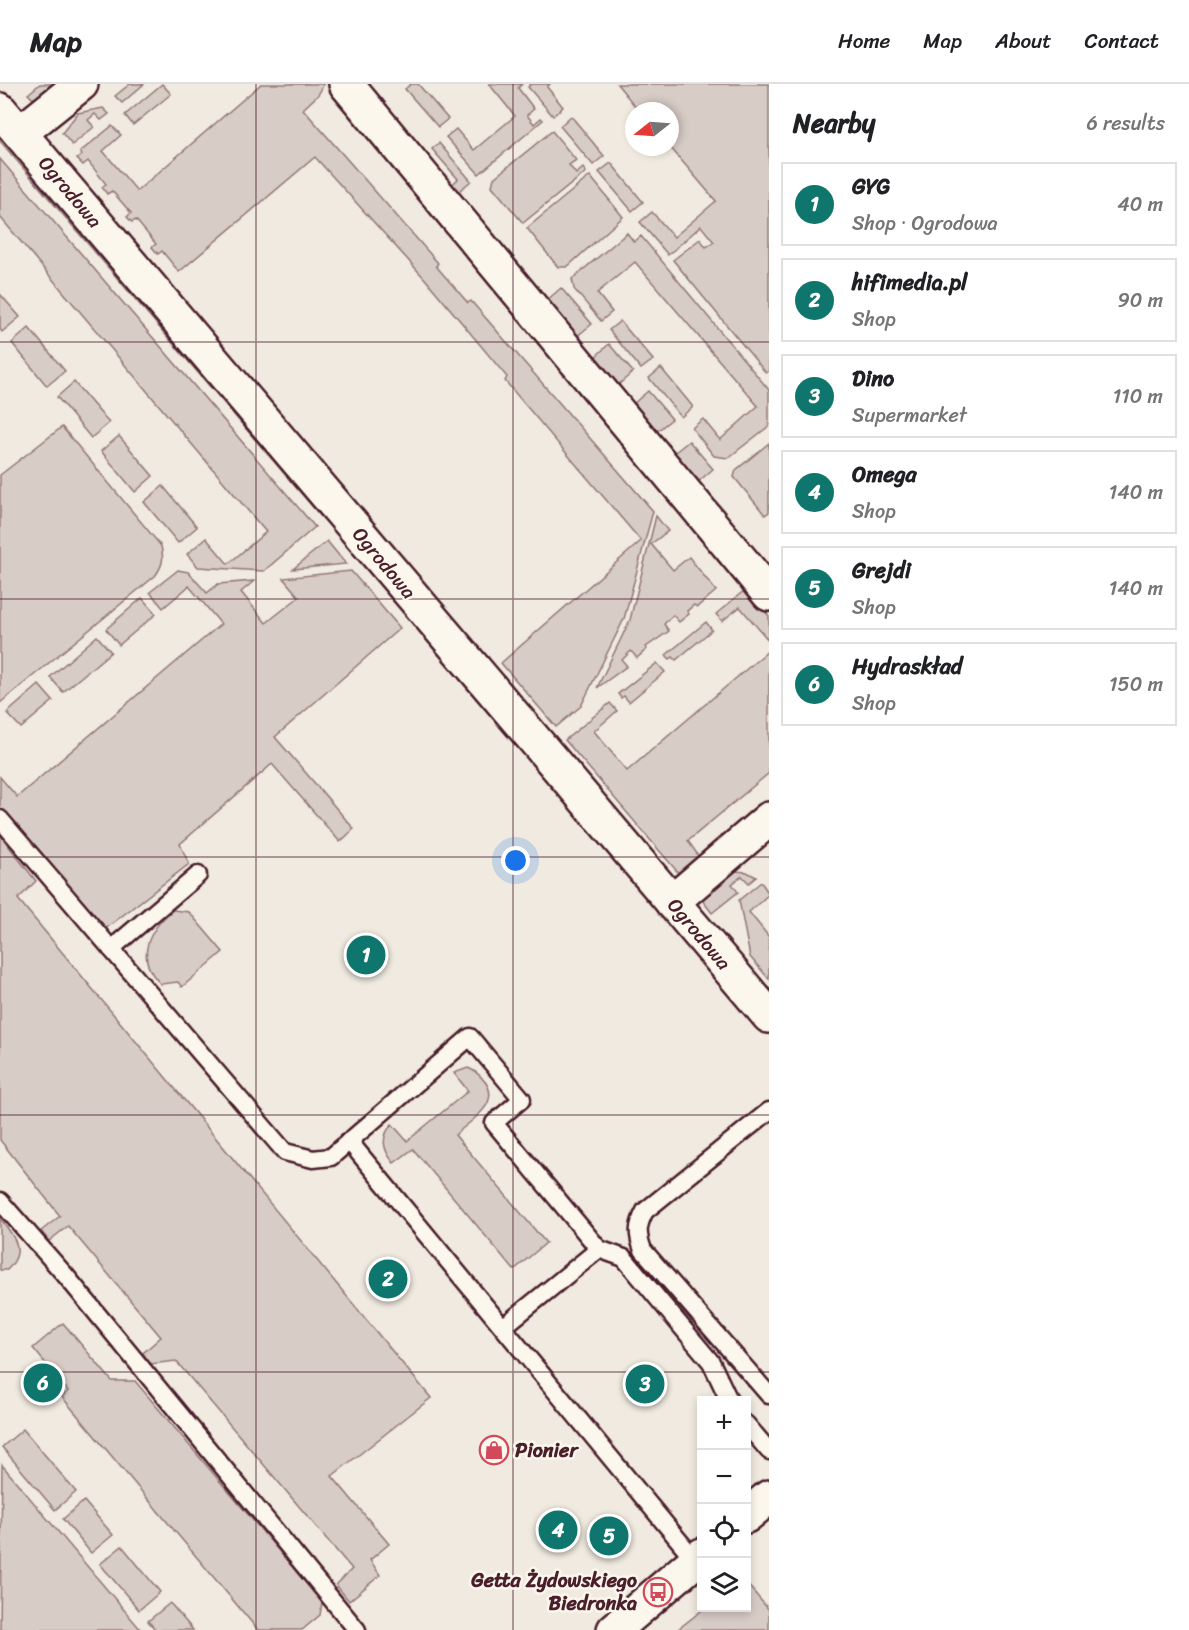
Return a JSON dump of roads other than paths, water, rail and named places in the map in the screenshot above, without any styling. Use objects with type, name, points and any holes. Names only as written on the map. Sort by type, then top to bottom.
[{"type":"street","points":[[10,122],[81,84]]},
{"type":"street","points":[[346,84],[769,594]]},
{"type":"street","name":"Ogrodowa","points":[[10,122],[769,1016]]},
{"type":"street","points":[[672,902],[769,819]]},
{"type":"street","points":[[751,1513],[769,1497]]},
{"type":"street","points":[[614,1630],[697,1559]]},
{"type":"lane","points":[[0,819],[285,1152],[313,1159],[331,1157],[470,1037],[522,1099],[494,1123],[598,1250],[624,1258],[711,1362],[727,1396]]},
{"type":"lane","points":[[111,949],[198,875]]},
{"type":"lane","points":[[769,1111],[645,1211],[639,1223],[638,1236],[643,1250],[769,1395]]},
{"type":"lane","points":[[349,1141],[503,1328],[697,1557]]},
{"type":"lane","points":[[0,1201],[74,1285],[357,1630]]},
{"type":"lane","points":[[503,1328],[598,1250]]},
{"type":"lane","points":[[751,1429],[769,1451]]},
{"type":"place","name":"GYG","points":[[366,955]]},
{"type":"place","name":"hifimedia.pl","points":[[388,1279]]},
{"type":"place","name":"Hydraskład","points":[[43,1383]]},
{"type":"place","name":"Dino","points":[[645,1384]]},
{"type":"place","name":"Pionier","points":[[494,1450]]},
{"type":"place","name":"Omega","points":[[558,1530]]},
{"type":"place","name":"Grejdi","points":[[609,1536]]},
{"type":"place","name":"Getta Żydowskiego Biedronka","points":[[658,1592]]}]
